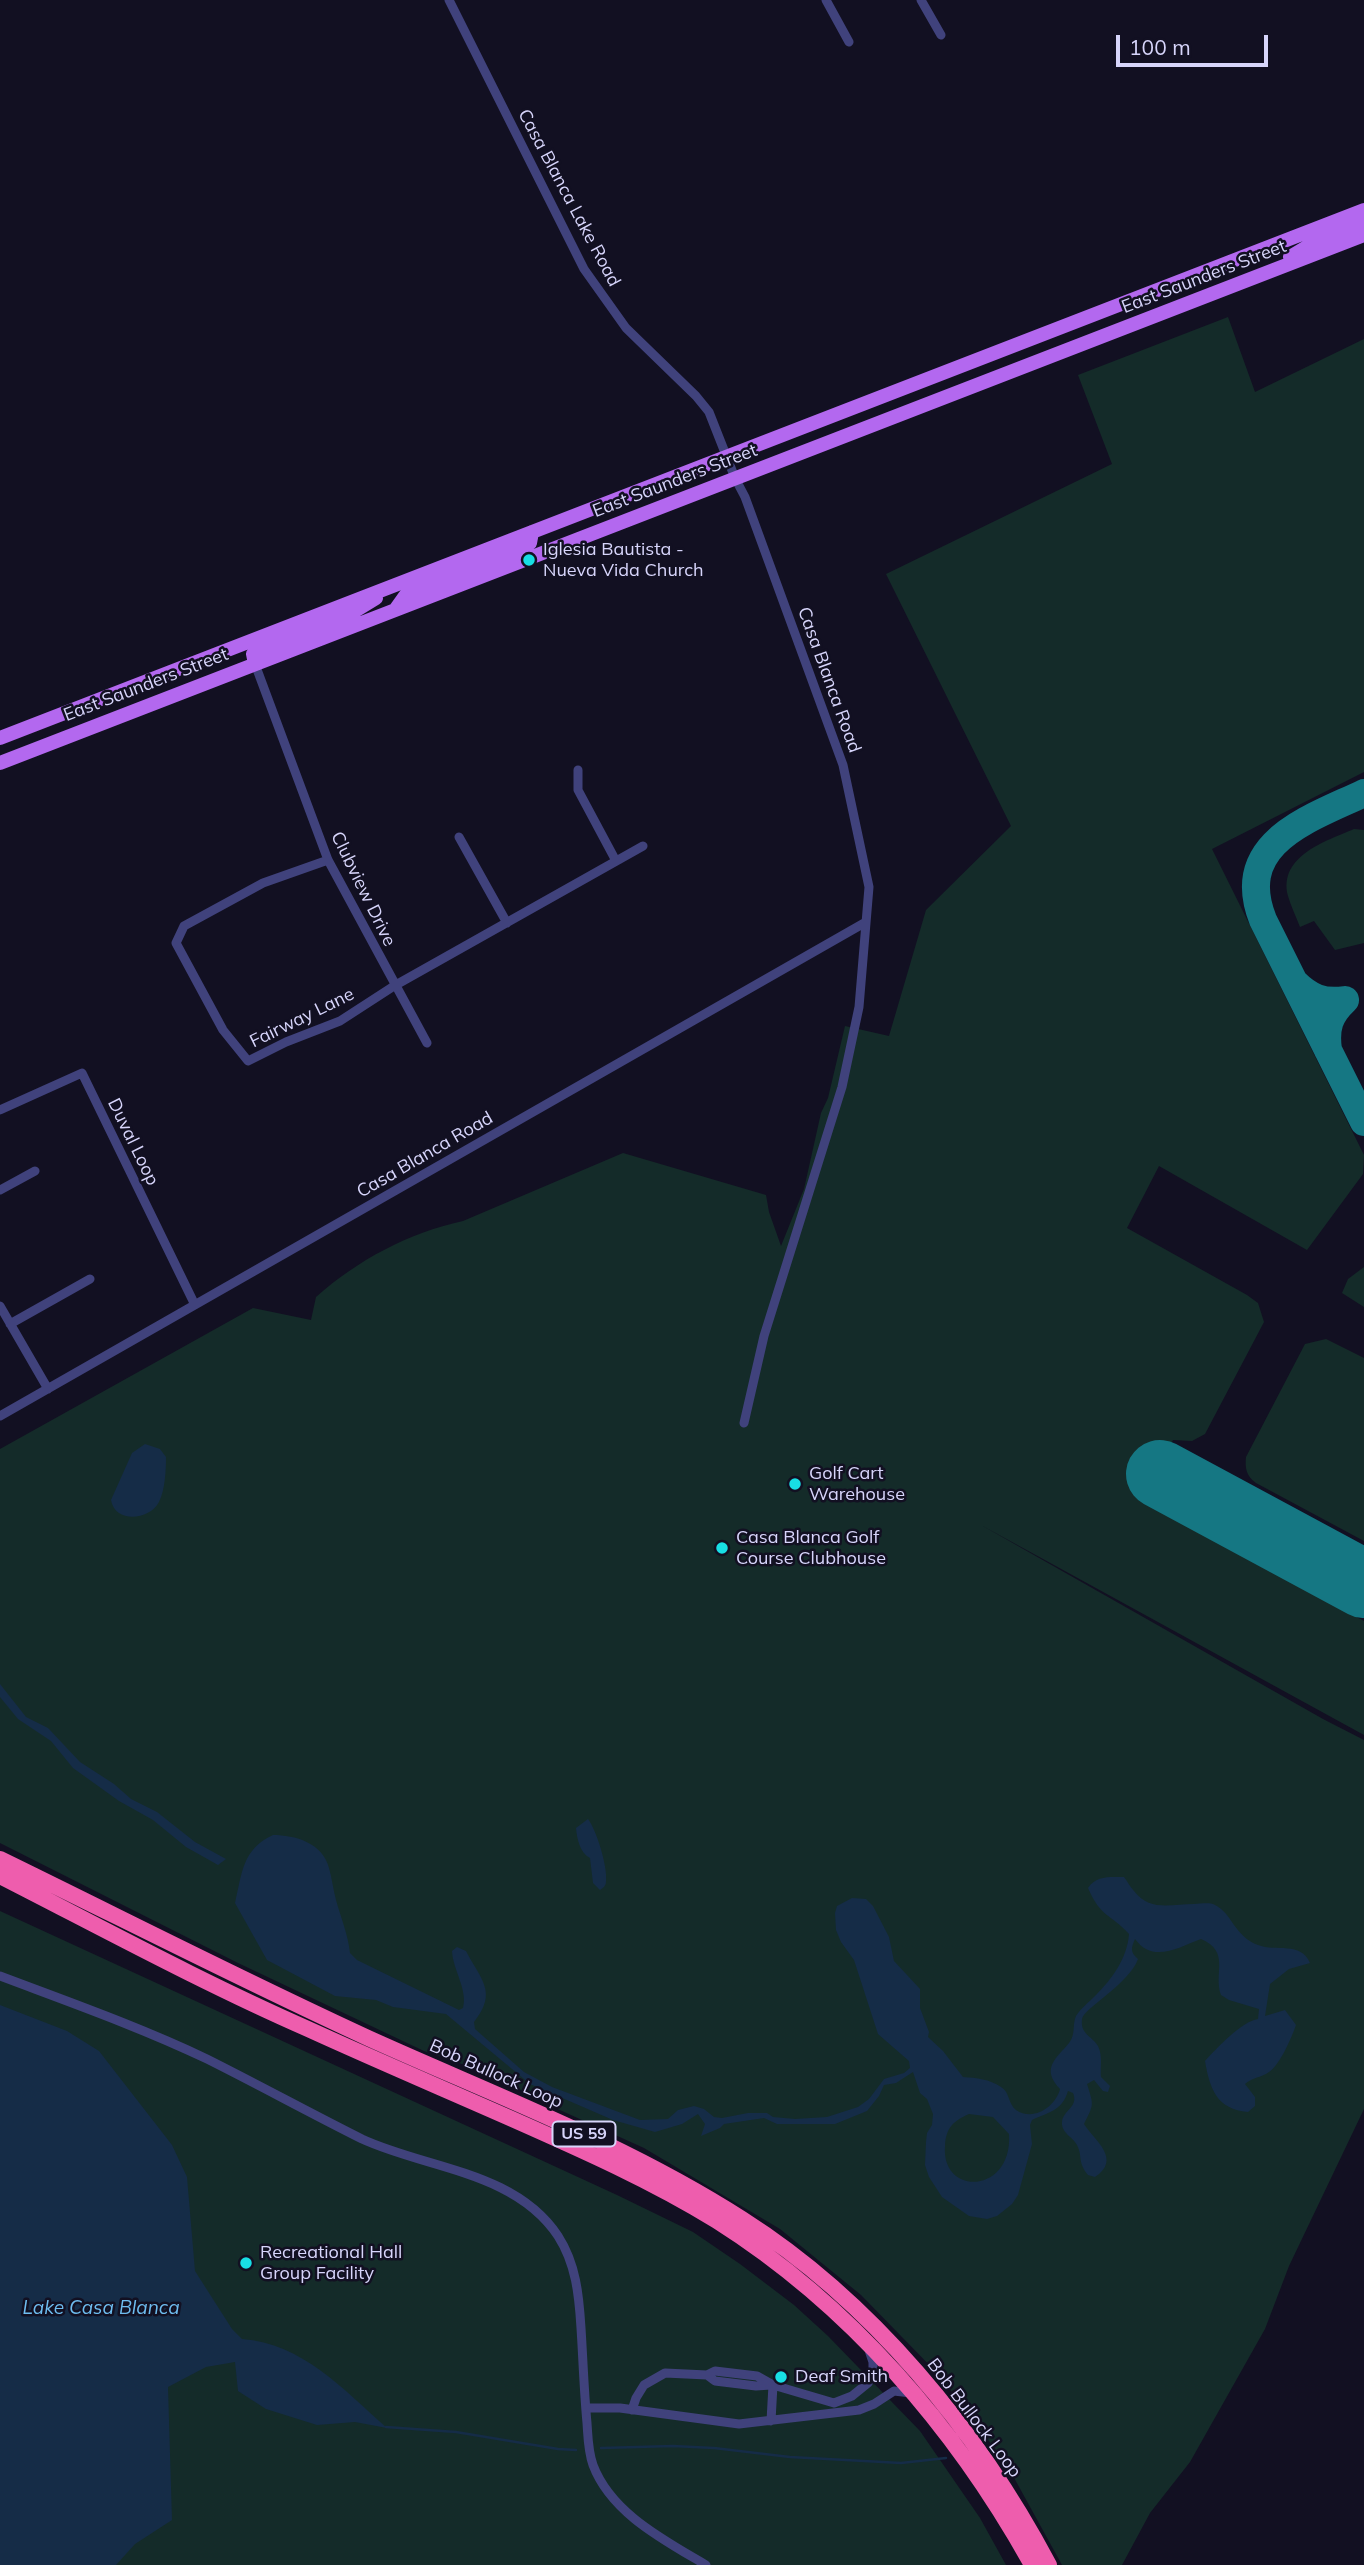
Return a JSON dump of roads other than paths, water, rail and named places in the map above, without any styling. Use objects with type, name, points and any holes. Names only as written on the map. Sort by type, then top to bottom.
[{"type":"highway","name":"Bob Bullock Loop","points":[[0,1859],[273,1995],[614,2148],[744,2220],[804,2265],[899,2352],[937,2395],[969,2438],[1031,2530],[1049,2565]]},
{"type":"highway","name":"Bob Bullock Loop","points":[[0,1876],[284,2018],[654,2185],[749,2243],[807,2288],[916,2395],[976,2474],[1032,2565]]},
{"type":"main road","name":"East Saunders Street","points":[[0,738],[1364,210]]},
{"type":"main road","points":[[1269,272],[1310,245],[1364,224]]},
{"type":"main road","name":"East Saunders Street","points":[[0,763],[1364,235]]},
{"type":"main road","points":[[395,610],[405,596],[524,547],[530,542],[532,532]]},
{"type":"main road","points":[[255,664],[253,654],[257,651],[345,617],[361,609],[391,586]]},
{"type":"street","points":[[826,0],[849,42]]},
{"type":"street","points":[[921,0],[941,35]]},
{"type":"street","name":"Casa Blanca Lake Road","points":[[450,3],[584,269],[626,328],[709,412],[728,457]]},
{"type":"street","name":"Casa Blanca Road","points":[[728,457],[843,765],[869,887],[859,1007],[842,1087],[764,1336],[744,1423]]},
{"type":"street","name":"Clubview Drive","points":[[255,664],[328,860],[427,1043]]},
{"type":"street","points":[[578,770],[578,790],[616,861]]},
{"type":"street","points":[[459,836],[507,923]]},
{"type":"street","name":"Fairway Lane","points":[[328,860],[263,883],[184,926],[176,943],[223,1030],[248,1061],[286,1042],[340,1021],[394,986],[643,846]]},
{"type":"street","name":"Casa Blanca Road","points":[[0,1416],[866,922]]},
{"type":"street","name":"Duval Loop","points":[[0,1110],[82,1073],[195,1305]]},
{"type":"street","points":[[0,1191],[35,1171]]},
{"type":"street","points":[[10,1324],[90,1279]]},
{"type":"street","points":[[0,1306],[48,1389]]},
{"type":"street","points":[[0,1976],[193,2053],[365,2140],[476,2178],[519,2199],[553,2230],[575,2275],[580,2303],[591,2457],[597,2474],[622,2507],[647,2528],[706,2565]]},
{"type":"street","points":[[632,2410],[641,2388],[657,2376],[672,2372],[707,2375],[715,2381],[756,2386],[773,2385],[834,2403],[861,2390],[873,2374],[873,2362],[865,2342]]},
{"type":"street","points":[[771,2421],[773,2385]]},
{"type":"street","points":[[586,2408],[632,2410],[731,2424],[859,2410],[894,2391],[916,2395]]},
{"type":"water","points":[[145,1444],[160,1449],[166,1457],[163,1492],[155,1508],[148,1513],[126,1516],[114,1508],[111,1500],[132,1453]]},
{"type":"water","points":[[0,1684],[26,1717],[48,1728],[80,1762],[114,1784],[131,1799],[157,1812],[195,1842],[226,1859],[218,1865],[186,1847],[153,1820],[119,1801],[73,1768],[51,1741],[18,1719],[0,1697]]},
{"type":"water","points":[[588,1819],[598,1839],[605,1867],[606,1884],[600,1890],[593,1883],[590,1858],[581,1849],[577,1837],[576,1828]]},
{"type":"water","points":[[273,1835],[290,1837],[307,1842],[321,1852],[329,1868],[350,1953],[357,1960],[459,2010],[463,2008],[464,1994],[452,1951],[457,1947],[466,1951],[485,1986],[486,1994],[481,2012],[474,2022],[475,2029],[524,2072],[552,2087],[640,2120],[668,2119],[678,2110],[694,2106],[704,2109],[714,2117],[722,2118],[748,2113],[767,2113],[773,2117],[795,2119],[827,2117],[858,2107],[869,2099],[884,2079],[904,2073],[910,2068],[909,2061],[878,2034],[854,1960],[836,1930],[837,1906],[852,1898],[866,1899],[873,1906],[889,1937],[894,1961],[920,1989],[920,2008],[929,2032],[928,2037],[963,2077],[978,2078],[1001,2087],[1016,2110],[1030,2114],[1049,2106],[1058,2095],[1060,2089],[1051,2075],[1053,2064],[1071,2040],[1076,2016],[1113,1976],[1128,1943],[1129,1934],[1097,1905],[1088,1888],[1095,1881],[1124,1877],[1140,1898],[1154,1904],[1213,1904],[1226,1913],[1250,1941],[1265,1947],[1294,1949],[1306,1956],[1310,1963],[1289,1969],[1270,1984],[1265,2016],[1285,2010],[1296,2025],[1284,2052],[1271,2071],[1245,2084],[1255,2097],[1255,2106],[1248,2112],[1229,2107],[1222,2102],[1209,2081],[1205,2061],[1237,2030],[1258,2019],[1259,2009],[1221,1995],[1218,1957],[1210,1944],[1201,1939],[1158,1952],[1142,1947],[1135,1939],[1132,1950],[1138,1959],[1133,1968],[1082,2019],[1085,2031],[1100,2050],[1101,2077],[1110,2086],[1108,2092],[1103,2091],[1094,2080],[1087,2084],[1092,2105],[1084,2124],[1104,2150],[1106,2164],[1103,2170],[1095,2177],[1088,2175],[1082,2166],[1077,2145],[1063,2129],[1063,2118],[1074,2102],[1073,2093],[1068,2091],[1058,2107],[1032,2120],[1032,2144],[1018,2195],[1012,2204],[997,2216],[987,2219],[969,2216],[942,2197],[929,2177],[925,2165],[926,2142],[933,2114],[927,2099],[920,2093],[913,2072],[896,2083],[884,2085],[867,2111],[835,2124],[777,2124],[764,2118],[724,2124],[701,2136],[705,2124],[698,2114],[682,2124],[655,2132],[613,2120],[530,2084],[446,2014],[393,2007],[376,2000],[335,1996],[267,1960],[235,1903],[245,1863],[255,1847]],"holes":[[[969,2114],[993,2117],[1009,2134],[1007,2154],[1000,2168],[989,2178],[977,2182],[954,2174],[947,2163],[945,2146],[949,2130],[955,2122]]]},
{"type":"water","name":"Lake Casa Blanca","points":[[0,2005],[67,2031],[99,2051],[172,2145],[187,2177],[195,2271],[232,2329],[242,2339],[264,2342],[303,2359],[338,2384],[387,2428],[355,2422],[317,2425],[266,2409],[238,2391],[235,2362],[206,2367],[168,2387],[172,2520],[135,2544],[116,2565],[0,2565]]},
{"type":"waterway","points":[[386,2427],[456,2432],[576,2450]]},
{"type":"waterway","points":[[601,2448],[714,2448],[790,2457],[901,2463],[946,2458]]},
{"type":"place","name":"Iglesia Bautista - Nueva Vida Church","points":[[529,560]]},
{"type":"place","name":"Golf Cart Warehouse","points":[[795,1484]]},
{"type":"place","name":"Casa Blanca Golf Course Clubhouse","points":[[722,1548]]},
{"type":"place","name":"Recreational Hall Group Facility","points":[[246,2263]]},
{"type":"place","name":"Deaf Smith","points":[[781,2377]]}]
